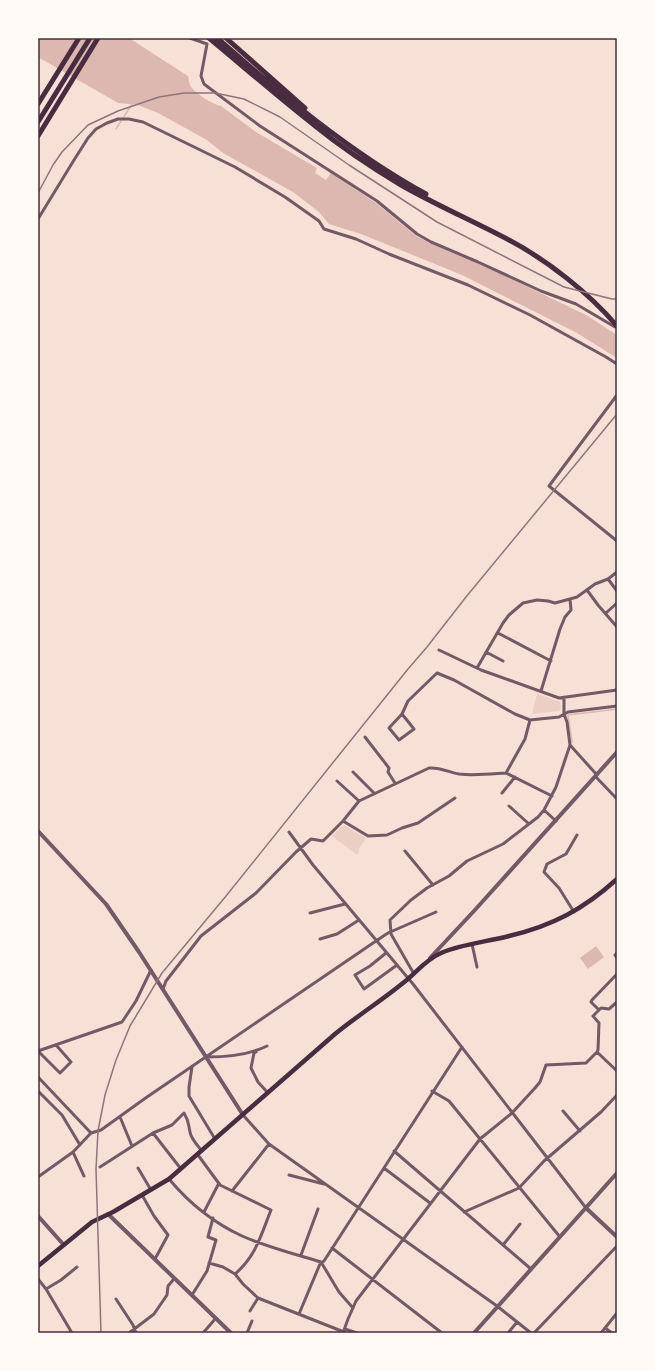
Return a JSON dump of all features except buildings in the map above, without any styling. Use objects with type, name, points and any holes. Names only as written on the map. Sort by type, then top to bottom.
[{"type":"main road","points":[[38,104],[79,38]]},
{"type":"main road","points":[[38,122],[90,38]]},
{"type":"main road","points":[[38,136],[98,38]]},
{"type":"main road","points":[[210,38],[315,126],[360,159],[402,186],[511,239],[566,277],[609,316],[617,327]]},
{"type":"main road","points":[[217,38],[294,103],[343,140],[408,184],[544,257],[569,275],[617,322]]},
{"type":"main road","points":[[226,38],[343,140]]},
{"type":"main road","points":[[38,1266],[63,1244],[92,1222],[169,1179],[355,1018],[408,979],[428,960],[452,949],[539,928],[574,912],[590,902],[616,881]]},
{"type":"street","points":[[190,38],[207,44],[201,76],[204,84],[260,126],[377,201],[416,234],[542,291],[576,304],[617,327]]},
{"type":"street","points":[[38,220],[77,154],[96,129],[118,119],[143,122],[234,167],[279,193],[319,221],[324,229],[356,239],[389,254],[468,285],[530,314],[617,364]]},
{"type":"street","points":[[617,395],[549,486],[617,541]]},
{"type":"street","points":[[477,668],[503,623],[509,615],[523,603],[537,600],[555,603],[577,597],[595,584],[608,579],[617,572]]},
{"type":"street","points":[[608,579],[617,591]]},
{"type":"street","points":[[587,590],[617,627]]},
{"type":"street","points":[[541,692],[560,629],[565,617],[571,610],[570,599]]},
{"type":"street","points":[[606,613],[617,603]]},
{"type":"street","points":[[498,632],[551,661]]},
{"type":"street","points":[[439,650],[477,668],[554,697],[617,690]]},
{"type":"street","points":[[486,652],[504,661]]},
{"type":"street","points":[[402,714],[414,729],[399,740],[389,728],[402,714],[408,701],[437,673],[454,680],[515,714],[530,720],[559,717],[568,712],[617,706]]},
{"type":"street","points":[[414,974],[396,944],[391,932],[390,920],[410,900],[449,876],[467,861],[503,844],[538,817],[544,810],[552,796],[570,745],[567,722],[564,714],[564,697]]},
{"type":"street","points":[[506,773],[525,739],[530,720]]},
{"type":"street","points":[[365,737],[389,768],[388,772],[395,783]]},
{"type":"street","points":[[570,745],[617,799]]},
{"type":"street","points":[[428,960],[597,776],[617,752]]},
{"type":"street","points":[[163,989],[166,981],[200,936],[256,893],[311,839],[323,841],[343,821],[359,801],[374,793],[429,768],[434,768],[470,775],[506,773],[552,796]]},
{"type":"street","points":[[353,772],[374,793]]},
{"type":"street","points":[[502,793],[515,777]]},
{"type":"street","points":[[337,781],[359,801]]},
{"type":"street","points":[[343,821],[368,836],[387,835],[418,823],[455,798]]},
{"type":"street","points":[[509,806],[529,824]]},
{"type":"street","points":[[544,810],[556,821]]},
{"type":"street","points":[[38,831],[106,904],[151,970],[244,1115],[269,1144],[497,1306],[531,1333]]},
{"type":"street","points":[[289,832],[300,849],[397,965],[462,1046],[586,1208],[617,1237]]},
{"type":"street","points":[[574,912],[559,888],[544,872],[547,864],[566,854],[577,835]]},
{"type":"street","points":[[406,851],[433,886]]},
{"type":"street","points":[[310,913],[345,904]]},
{"type":"street","points":[[38,1177],[73,1152],[91,1133],[102,1130],[376,941],[391,932],[436,912]]},
{"type":"street","points":[[320,939],[337,934],[359,920]]},
{"type":"street","points":[[446,941],[448,948],[452,949]]},
{"type":"street","points":[[472,944],[477,967]]},
{"type":"street","points":[[386,953],[356,975],[364,989],[397,965]]},
{"type":"street","points":[[617,953],[614,955],[617,958]]},
{"type":"street","points":[[56,1045],[71,1062],[60,1073],[38,1051],[122,1022],[136,1001],[151,970]]},
{"type":"street","points":[[599,1010],[591,1002],[617,974]]},
{"type":"street","points":[[344,1331],[356,1301],[480,1139],[524,1102],[540,1082],[546,1065],[586,1063],[597,1052],[599,1023],[593,1016],[599,1010],[603,1008],[609,1009],[617,1002]]},
{"type":"street","points":[[207,1057],[220,1057],[257,1051],[267,1046]]},
{"type":"street","points":[[300,1314],[318,1266],[324,1261],[462,1046]]},
{"type":"street","points":[[257,1051],[254,1053],[251,1068],[258,1082],[268,1093]]},
{"type":"street","points":[[597,1052],[617,1071]]},
{"type":"street","points":[[612,1066],[617,1063]]},
{"type":"street","points":[[192,1067],[189,1096],[215,1140]]},
{"type":"street","points":[[38,1077],[91,1133]]},
{"type":"street","points":[[38,1090],[62,1115],[80,1145]]},
{"type":"street","points":[[432,1091],[449,1102],[560,1237]]},
{"type":"street","points":[[464,1212],[520,1188],[547,1158],[580,1131],[617,1095]]},
{"type":"street","points":[[563,1111],[580,1131]]},
{"type":"street","points":[[100,1167],[153,1133],[172,1125],[184,1113],[189,1123],[190,1132],[200,1153],[219,1183],[271,1210],[252,1255],[245,1265],[235,1274]]},
{"type":"street","points":[[120,1117],[132,1146]]},
{"type":"street","points":[[153,1133],[181,1169]]},
{"type":"street","points":[[232,1191],[269,1144]]},
{"type":"street","points":[[394,1151],[531,1268]]},
{"type":"street","points":[[73,1152],[84,1176]]},
{"type":"street","points":[[138,1168],[151,1190]]},
{"type":"street","points":[[384,1168],[430,1203]]},
{"type":"street","points":[[474,1333],[617,1173]]},
{"type":"street","points":[[289,1175],[326,1185]]},
{"type":"street","points":[[169,1179],[188,1200],[231,1230],[258,1242],[321,1262],[339,1292],[353,1308]]},
{"type":"street","points":[[204,1212],[219,1183]]},
{"type":"street","points":[[142,1195],[154,1216],[168,1234],[155,1260]]},
{"type":"street","points":[[301,1255],[318,1209]]},
{"type":"street","points":[[108,1214],[231,1333]]},
{"type":"street","points":[[38,1216],[63,1244]]},
{"type":"street","points":[[192,1295],[207,1271],[216,1240],[208,1237],[213,1218]]},
{"type":"street","points":[[503,1245],[520,1224]]},
{"type":"street","points":[[534,1333],[617,1246]]},
{"type":"street","points":[[332,1248],[442,1333]]},
{"type":"street","points":[[209,1263],[223,1267],[235,1274],[258,1298],[344,1331],[357,1333]]},
{"type":"street","points":[[46,1289],[61,1280],[77,1267]]},
{"type":"street","points":[[38,1279],[46,1289],[72,1333]]},
{"type":"street","points":[[129,1333],[154,1314],[167,1295],[168,1286],[174,1279]]},
{"type":"street","points":[[250,1311],[258,1298]]},
{"type":"street","points":[[116,1299],[136,1333]]},
{"type":"street","points":[[601,1333],[617,1313]]},
{"type":"street","points":[[203,1333],[216,1318]]},
{"type":"street","points":[[247,1333],[252,1321]]},
{"type":"street","points":[[508,1333],[517,1322]]},
{"type":"street","points":[[605,1328],[612,1333]]},
{"type":"shaded area","points":[[38,38],[129,38],[188,76],[191,87],[201,96],[221,106],[256,132],[317,168],[315,173],[326,180],[331,173],[376,203],[416,236],[486,267],[586,315],[617,335],[617,358],[577,333],[462,275],[361,234],[329,224],[319,212],[293,192],[223,153],[207,140],[158,113],[138,105],[118,103],[38,57]]},
{"type":"shaded area","points":[[537,694],[560,702],[561,707],[559,711],[532,714]]},
{"type":"shaded area","points":[[345,826],[366,838],[357,855],[332,836],[341,827]]},
{"type":"shaded area","points":[[596,946],[604,957],[588,969],[580,958]]},
{"type":"waterway","points":[[116,129],[132,104]]},
{"type":"waterway","points":[[572,742],[568,715],[617,709]]},
{"type":"railway","points":[[38,193],[62,152],[88,125],[118,111],[159,97],[184,93],[215,93],[244,99],[280,117],[349,165],[437,222],[564,287],[617,299]]},
{"type":"railway","points":[[101,1333],[96,1169],[98,1131],[105,1095],[116,1060],[130,1026],[162,973],[226,896],[466,597],[617,414]]}]
